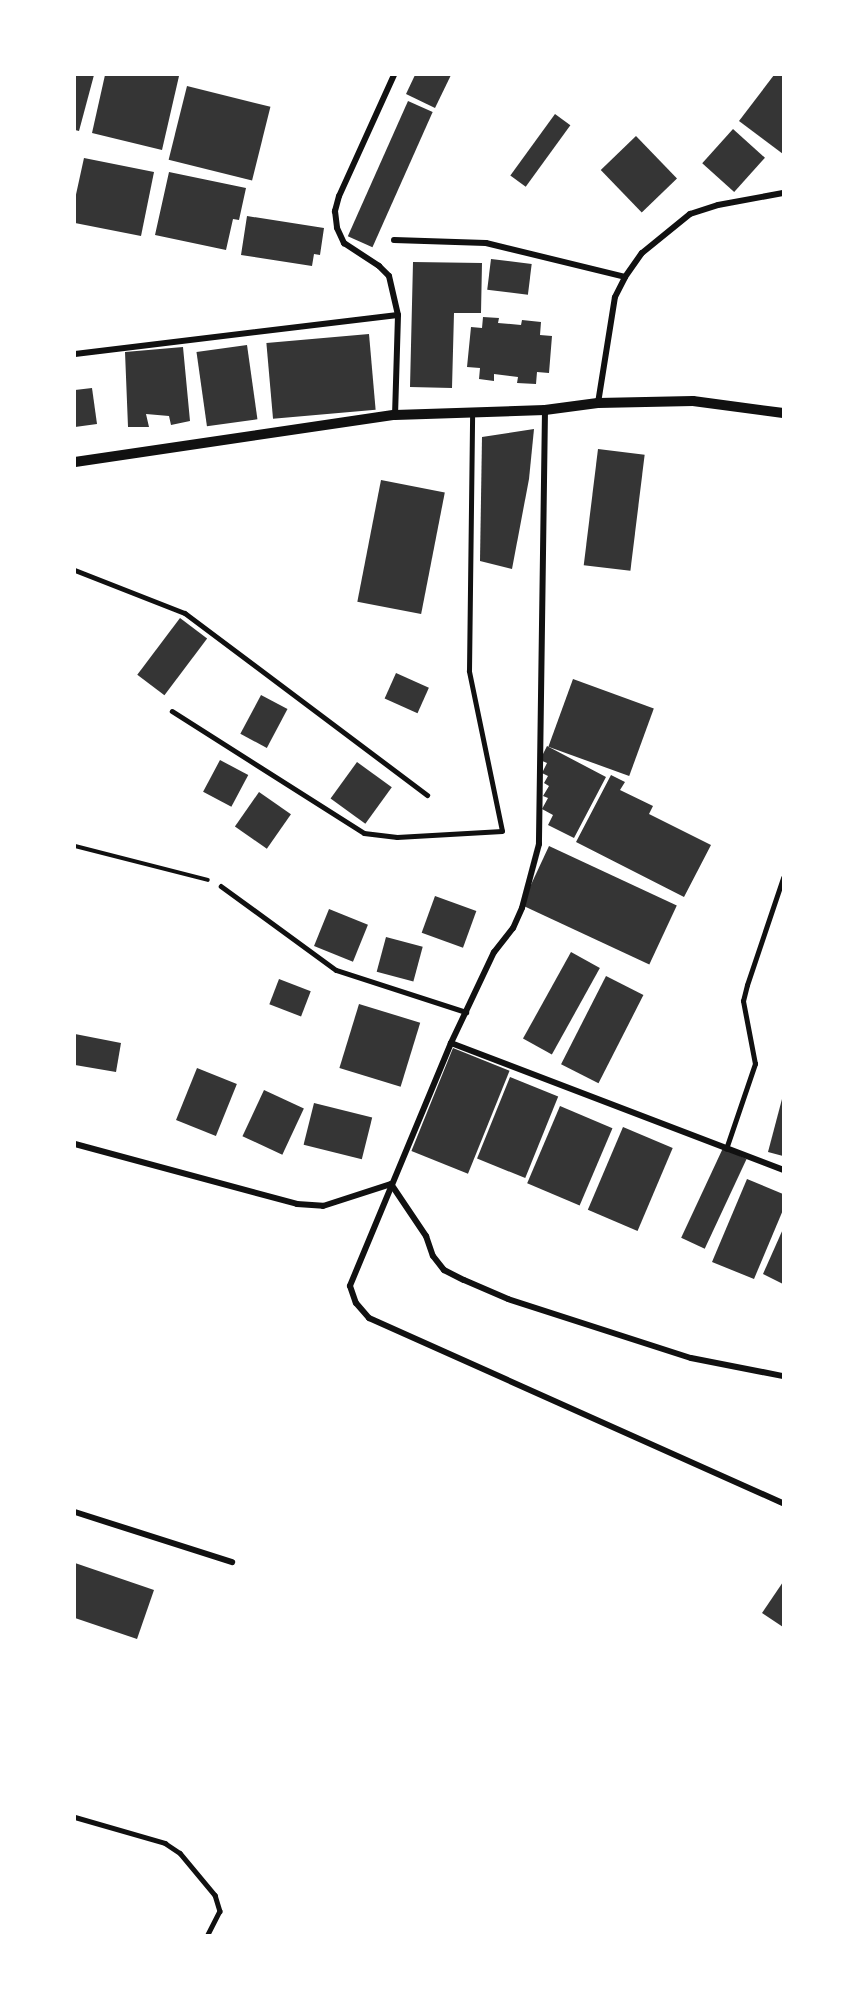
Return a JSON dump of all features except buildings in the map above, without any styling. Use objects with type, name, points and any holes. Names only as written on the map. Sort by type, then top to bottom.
[{"type":"street","points":[[394,75],[339,196],[335,212],[337,228],[344,243],[379,266],[389,276],[398,315],[395,415]]},
{"type":"street","points":[[598,403],[615,297],[625,277],[642,253],[690,214],[718,205],[783,193]]},
{"type":"street","points":[[394,240],[486,243],[625,277]]},
{"type":"street","points":[[75,354],[398,315]]},
{"type":"street","points":[[75,462],[395,415],[545,410],[598,403],[693,401],[783,413]]},
{"type":"street","points":[[545,410],[539,844],[522,908],[513,927],[494,952],[451,1043],[350,1286],[356,1304],[369,1318],[783,1503]]},
{"type":"street","points":[[451,1043],[783,1170]]},
{"type":"street","points":[[75,1144],[297,1203],[323,1206],[391,1184]]},
{"type":"street","points":[[391,1184],[426,1236],[433,1256],[444,1270],[464,1280],[508,1299],[691,1358],[783,1376]]},
{"type":"street","points":[[75,1512],[232,1562]]},
{"type":"lane","points":[[172,711],[364,833],[397,837],[502,831],[469,671],[472,412]]},
{"type":"lane","points":[[75,570],[185,613],[427,795]]},
{"type":"lane","points":[[726,1149],[755,1064],[743,1001],[783,879]]},
{"type":"lane","points":[[221,886],[336,970],[466,1012]]},
{"type":"lane","points":[[75,1817],[165,1843],[180,1853],[215,1895],[220,1911],[208,1935]]},
{"type":"path","points":[[75,846],[205,878],[221,886]]}]
